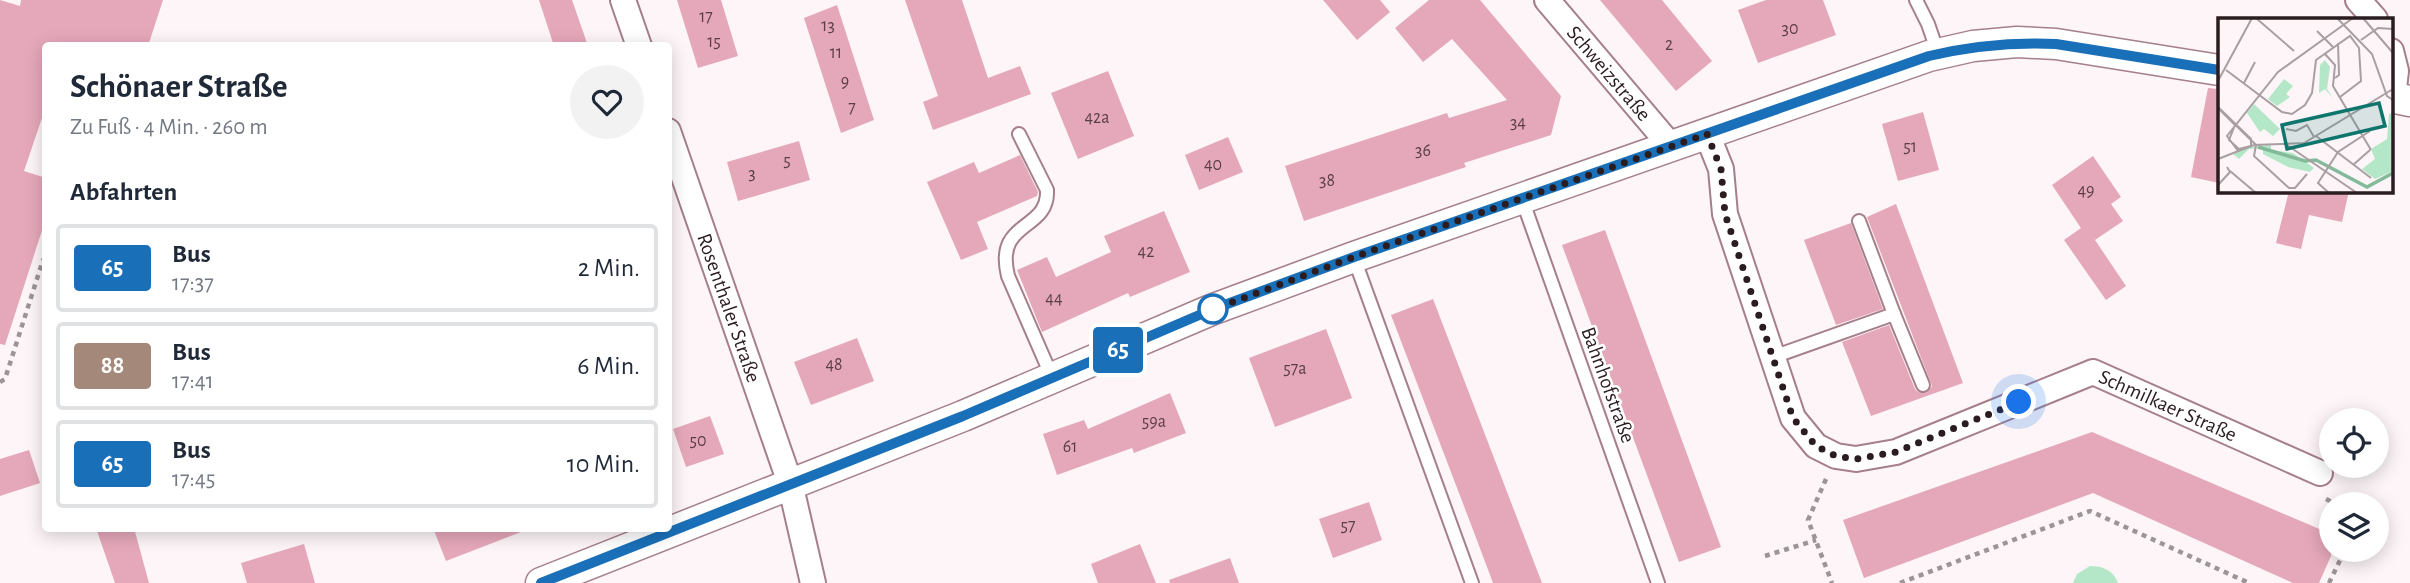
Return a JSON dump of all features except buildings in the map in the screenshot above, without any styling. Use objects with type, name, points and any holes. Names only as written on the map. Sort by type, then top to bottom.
[{"type":"street","points":[[623,0],[638,42]]},
{"type":"street","name":"Schweizstraße","points":[[1547,0],[1671,146]]},
{"type":"street","points":[[2358,0],[2374,18]]},
{"type":"street","points":[[672,530],[963,416],[1211,310],[1354,257],[1938,54],[1973,46],[2017,42],[2056,44],[2218,70]]},
{"type":"street","points":[[2392,55],[2398,98]]},
{"type":"street","points":[[1707,134],[1721,169],[1725,214],[1793,418],[1816,446],[1836,456]]},
{"type":"street","name":"Rosenthaler Straße","points":[[672,143],[790,483],[813,583]]},
{"type":"street","name":"Schmilkaer Straße","points":[[1836,456],[1856,459],[1896,452],[2093,372],[2319,473]]},
{"type":"street","points":[[541,583],[668,532]]},
{"type":"lane","points":[[1916,0],[1938,54]]},
{"type":"lane","points":[[1019,134],[1046,190],[1047,199],[1039,214],[1014,235],[1006,247],[1004,261],[1052,378]]},
{"type":"lane","name":"Bahnhofstraße","points":[[1522,199],[1658,583]]},
{"type":"lane","points":[[1859,221],[1923,385]]},
{"type":"lane","points":[[1354,257],[1472,583]]},
{"type":"lane","points":[[1773,357],[1894,314]]},
{"type":"path","points":[[0,382],[5,379],[42,263]]},
{"type":"path","points":[[1832,583],[1808,520],[1836,456]]},
{"type":"path","points":[[1900,583],[2090,511],[2249,583]]},
{"type":"path","points":[[1765,556],[1816,540]]},
{"type":"path","points":[[2329,583],[2339,562]]},
{"type":"green space","points":[[2090,566],[2107,570],[2118,583],[2073,583],[2077,574]]},
{"type":"bus line","name":"65","points":[[672,530],[963,416],[1211,310],[1354,257],[1929,56],[1973,46],[2017,42],[2056,44],[2218,70]]},
{"type":"bus line","name":"65","points":[[541,583],[668,532]]},
{"type":"route","points":[[1213,309],[1211,310],[1354,257],[1707,134],[1721,169],[1725,214],[1793,418],[1816,446],[1836,456],[1856,459],[1896,452],[2019,402]]}]
